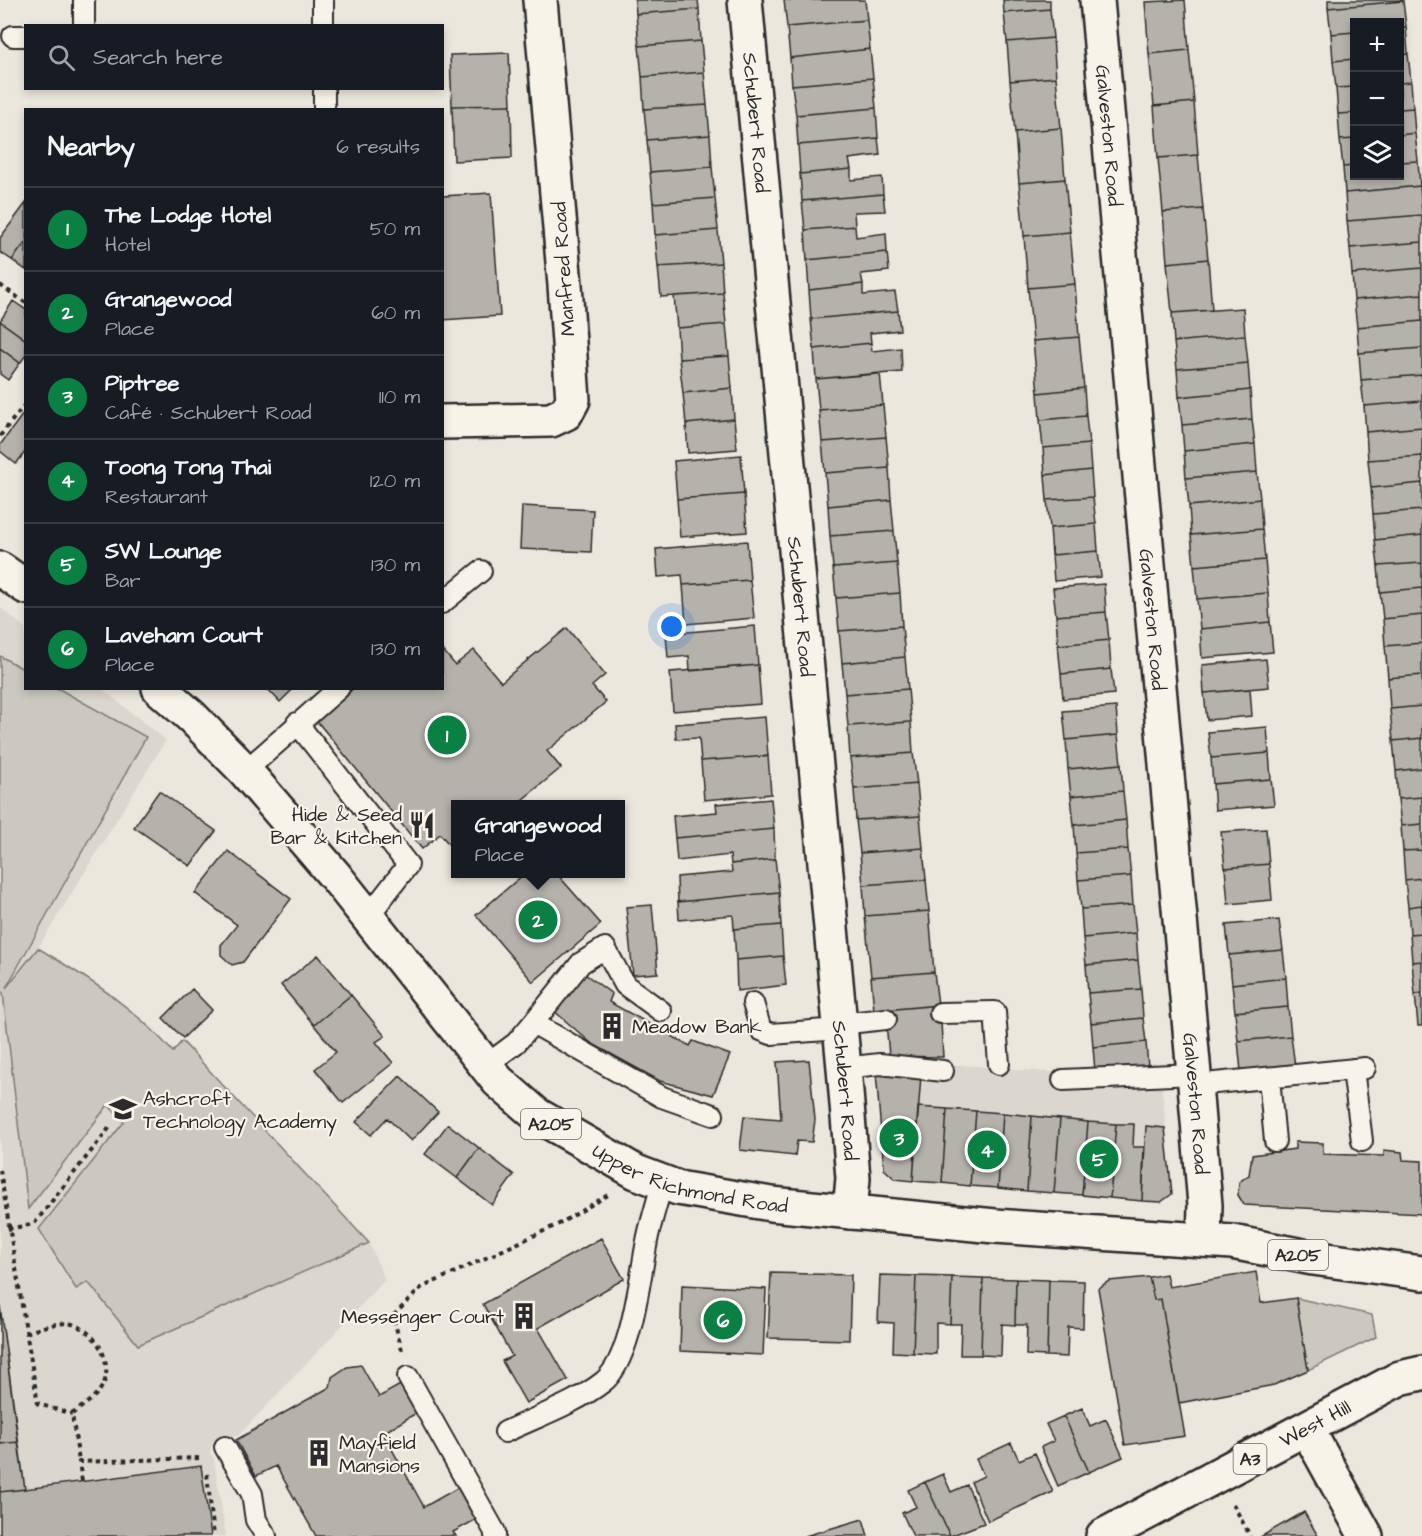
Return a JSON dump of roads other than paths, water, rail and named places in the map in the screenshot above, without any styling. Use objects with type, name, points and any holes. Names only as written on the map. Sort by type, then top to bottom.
[{"type":"main road","name":"Manfred Road","points":[[444,422],[551,420],[566,413],[573,400],[566,285],[540,0]]},
{"type":"main road","name":"Schubert Road","points":[[745,0],[844,1068],[853,1178],[850,1212]]},
{"type":"main road","name":"Galveston Road","points":[[1097,0],[1205,1205],[1204,1240]]},
{"type":"main road","points":[[0,568],[24,586]]},
{"type":"main road","name":"Upper Richmond Road","points":[[161,690],[192,717],[245,771],[336,877],[498,1081],[537,1115],[636,1172],[662,1183],[711,1195],[994,1226],[1232,1242],[1313,1258],[1422,1273]]},
{"type":"main road","name":"West Hill","points":[[1103,1536],[1307,1429],[1415,1369]]},
{"type":"main road","points":[[1307,1429],[1366,1536]]},
{"type":"lane","points":[[84,0],[84,24]]},
{"type":"lane","points":[[323,0],[324,24]]},
{"type":"lane","points":[[324,90],[324,108]]},
{"type":"lane","points":[[444,601],[481,572]]},
{"type":"lane","points":[[245,771],[337,690]]},
{"type":"lane","points":[[297,723],[408,865],[367,918]]},
{"type":"lane","points":[[485,1066],[516,1043],[581,963],[605,948],[625,985],[661,1011]]},
{"type":"lane","points":[[753,1003],[761,1030],[771,1034],[886,1019]]},
{"type":"lane","points":[[940,1013],[995,1012],[999,1064]]},
{"type":"lane","points":[[533,1023],[662,1097],[713,1115]]},
{"type":"lane","points":[[844,1068],[880,1064],[943,1071]]},
{"type":"lane","points":[[1063,1080],[1269,1078],[1359,1068],[1362,1141]]},
{"type":"lane","points":[[1269,1078],[1275,1141]]},
{"type":"lane","points":[[505,1432],[585,1393],[603,1382],[615,1369],[637,1301],[648,1235],[662,1183]]},
{"type":"lane","points":[[408,1377],[495,1532],[495,1536]]},
{"type":"lane","points":[[225,1447],[252,1494],[256,1520],[266,1536]]},
{"type":"place","name":"The Lodge Hotel","points":[[447,735]]},
{"type":"place","name":"Hide & Seed Bar & Kitchen","points":[[422,825]]},
{"type":"place","name":"Grangewood","points":[[538,920]]},
{"type":"place","name":"Meadow Bank","points":[[612,1026]]},
{"type":"place","name":"Ashcroft Technology Academy","points":[[123,1109]]},
{"type":"place","name":"Piptree","points":[[899,1138]]},
{"type":"place","name":"Toong Tong Thai","points":[[987,1150]]},
{"type":"place","name":"SW Lounge","points":[[1099,1159]]},
{"type":"place","name":"Messenger Court","points":[[524,1316]]},
{"type":"place","name":"Laveham Court","points":[[723,1320]]},
{"type":"place","name":"Mayfield Mansions","points":[[319,1453]]}]
